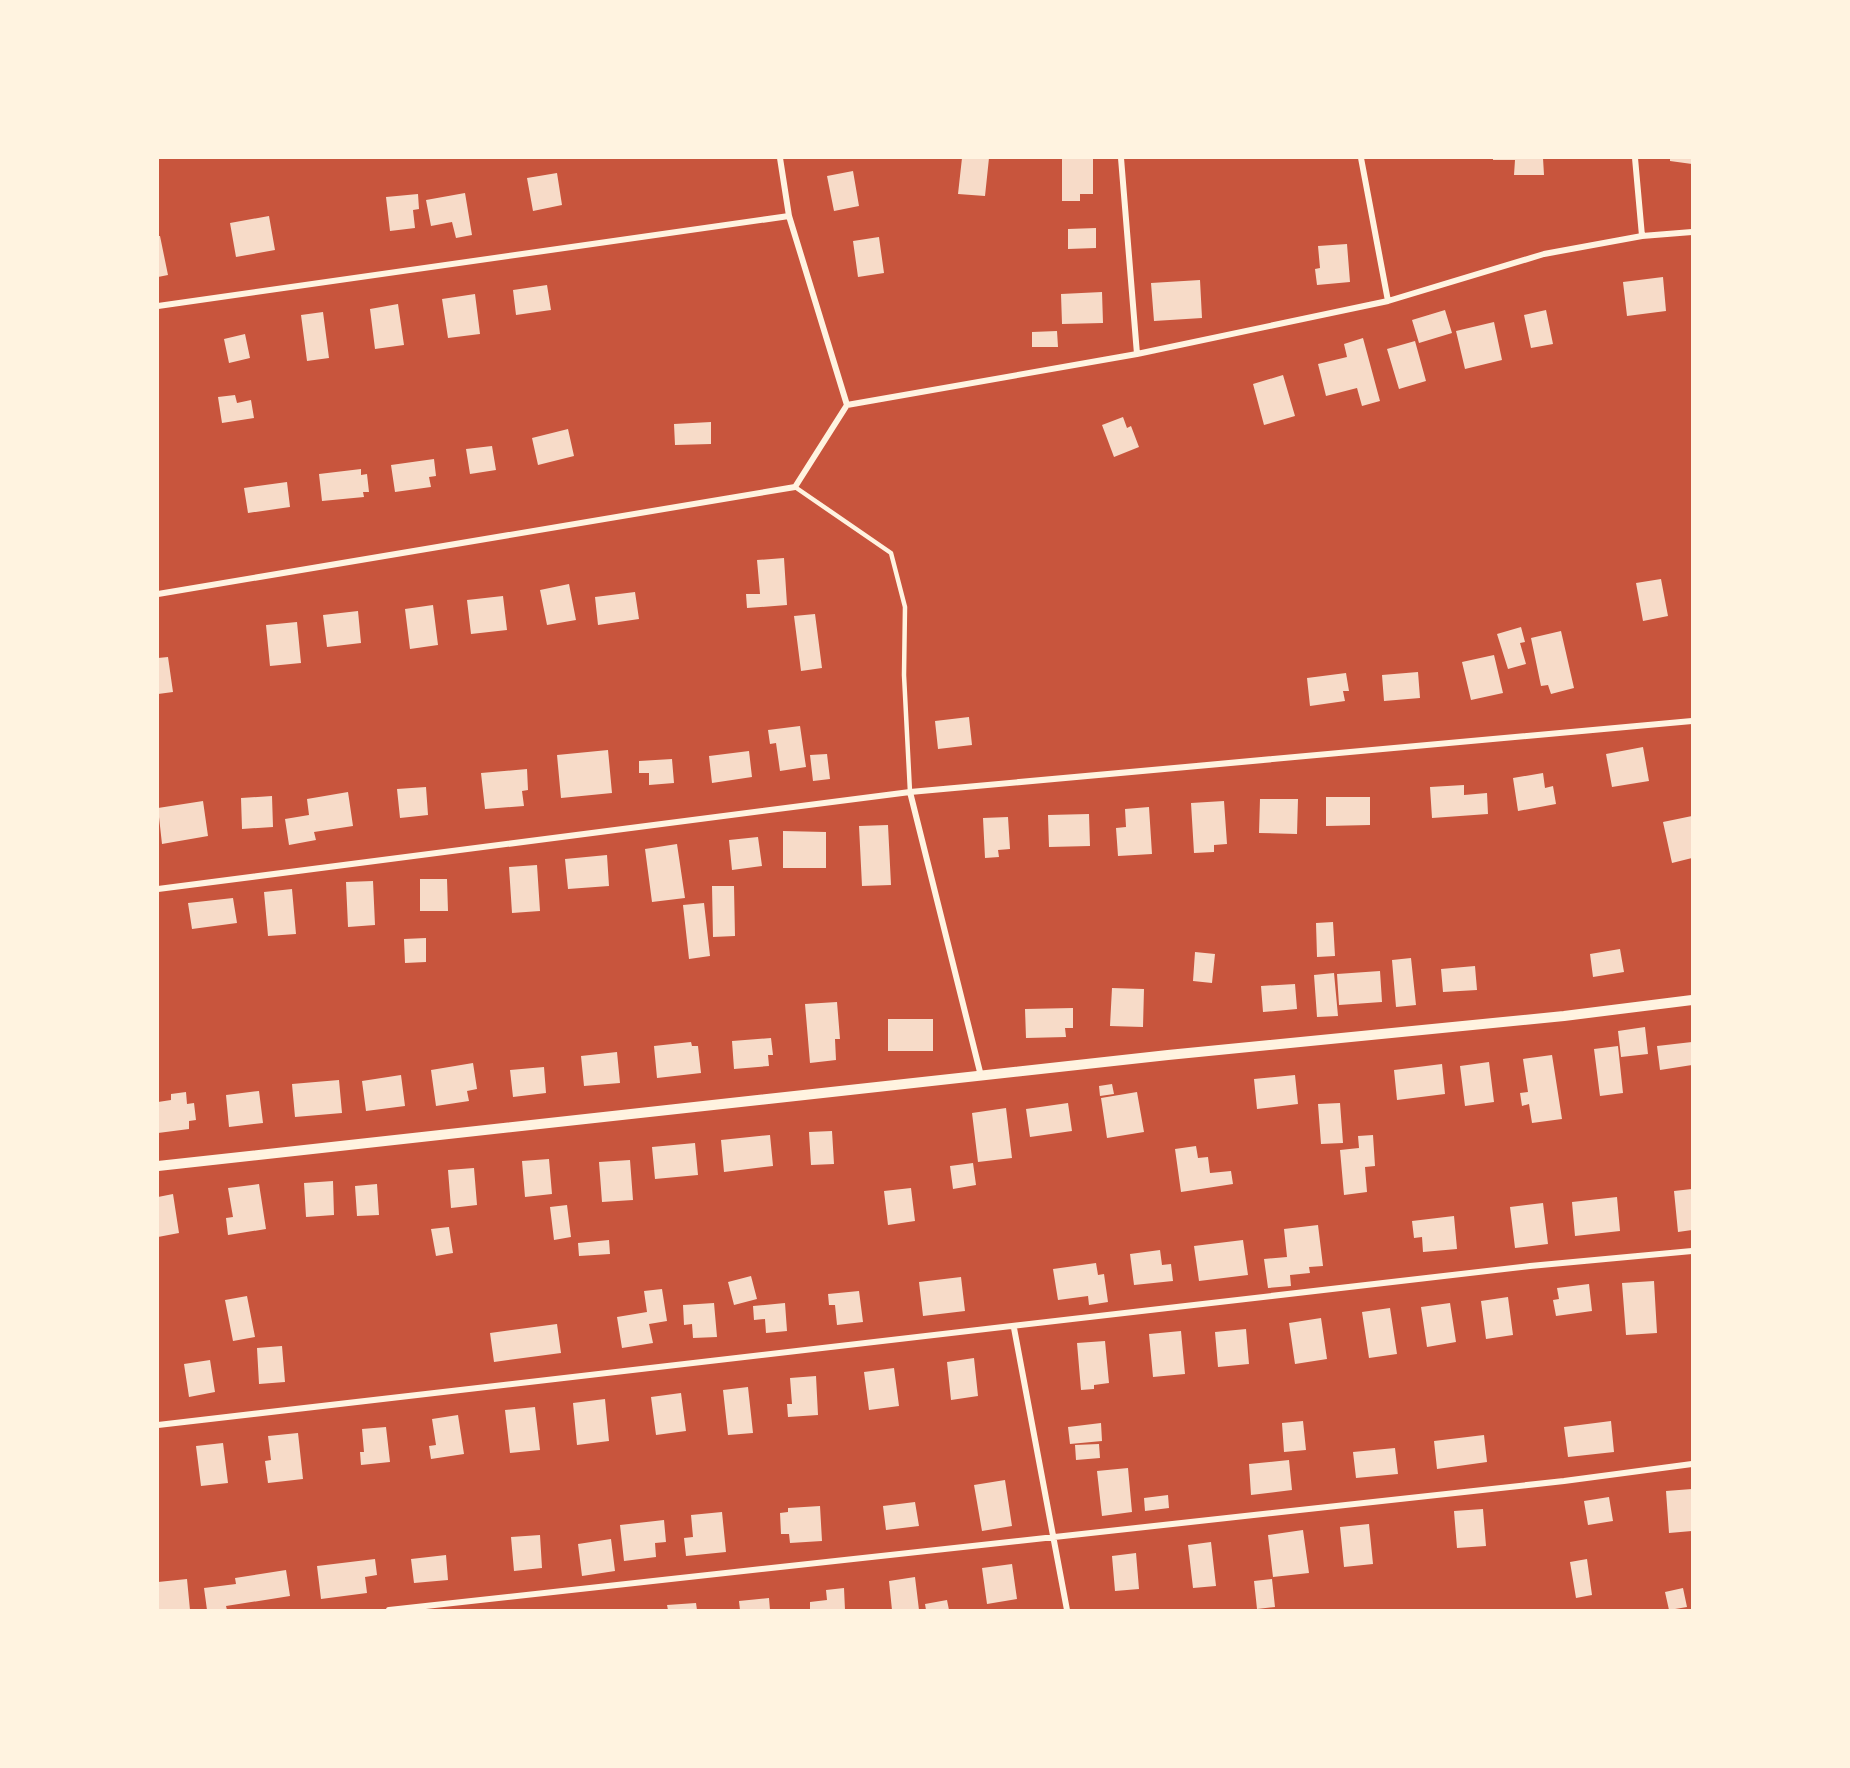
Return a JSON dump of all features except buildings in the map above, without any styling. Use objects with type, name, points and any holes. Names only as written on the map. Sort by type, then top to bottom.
[{"type":"street","points":[[780,158],[789,216],[847,405]]},
{"type":"street","points":[[1121,158],[1137,354]]},
{"type":"street","points":[[1361,158],[1388,301]]},
{"type":"street","points":[[1635,158],[1642,236]]},
{"type":"street","points":[[158,306],[789,216]]},
{"type":"street","points":[[158,594],[795,487],[847,405],[1137,354],[1388,301],[1544,254],[1642,236],[1692,232]]},
{"type":"street","points":[[158,889],[910,792],[1692,721]]},
{"type":"street","points":[[910,792],[981,1076]]},
{"type":"street","points":[[158,1166],[1168,1054],[1564,1016],[1692,1000]]},
{"type":"street","points":[[158,1425],[1014,1328],[1530,1266],[1692,1251]]},
{"type":"street","points":[[1014,1328],[1067,1611]]},
{"type":"street","points":[[389,1611],[1564,1481],[1692,1464]]},
{"type":"lane","points":[[795,487],[891,553],[905,607],[904,675],[910,792]]}]
